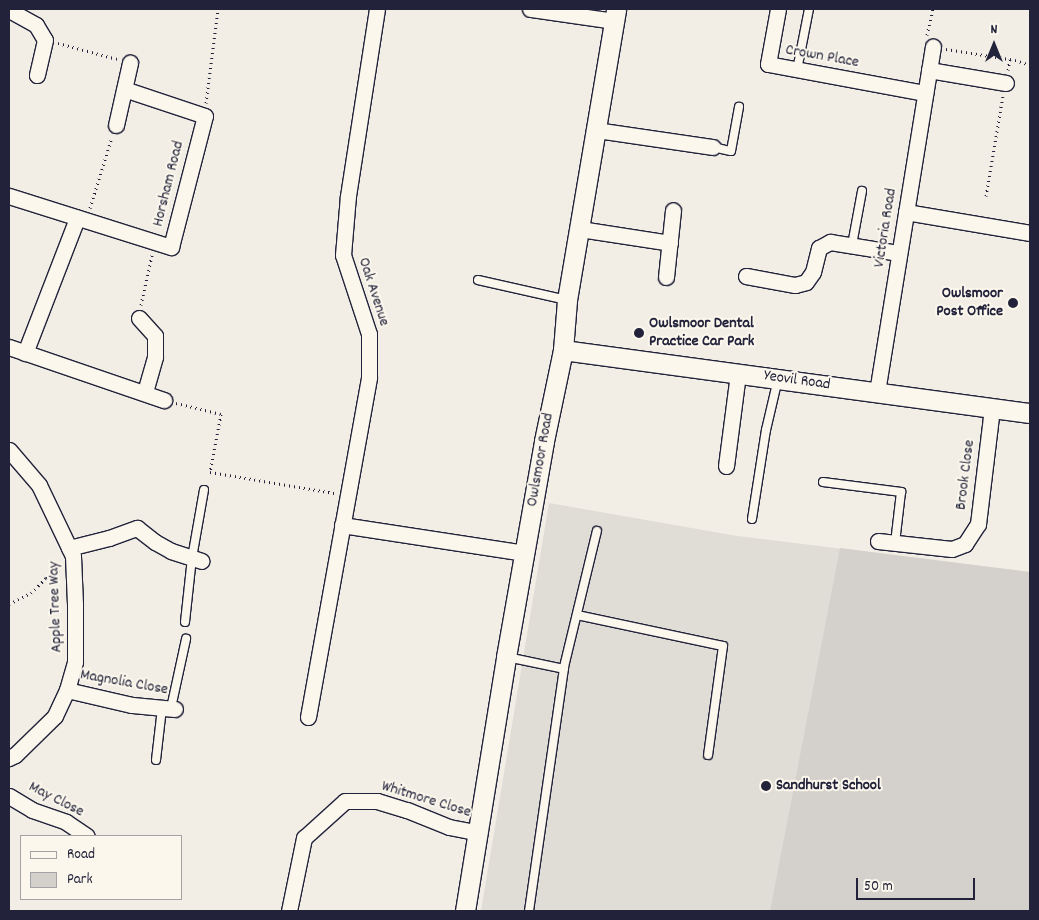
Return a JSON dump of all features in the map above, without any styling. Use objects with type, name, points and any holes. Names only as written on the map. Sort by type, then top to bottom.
[{"type":"street","name":"Oak Avenue","points":[[308,717],[369,377],[369,334],[343,255],[348,196],[377,9]]},
{"type":"street","points":[[530,9],[615,15]]},
{"type":"street","name":"Crown Place","points":[[778,9],[768,64],[925,93]]},
{"type":"street","points":[[9,10],[36,25],[44,40],[37,75]]},
{"type":"street","name":"Owlsmoor Road","points":[[465,911],[479,834],[506,657],[546,431],[563,350],[567,300],[615,15]]},
{"type":"street","name":"Victoria Road","points":[[877,392],[933,47]]},
{"type":"street","points":[[116,125],[130,63]]},
{"type":"street","points":[[929,70],[1006,82]]},
{"type":"street","points":[[124,89],[205,116]]},
{"type":"street","name":"Horsham Road","points":[[9,196],[171,247],[205,116]]},
{"type":"street","points":[[596,130],[713,147]]},
{"type":"street","points":[[666,277],[673,210]]},
{"type":"street","points":[[906,212],[1030,233]]},
{"type":"street","points":[[25,353],[81,219]]},
{"type":"street","points":[[580,229],[670,243]]},
{"type":"street","points":[[746,276],[795,285],[806,282],[814,272],[819,248],[830,242],[899,253]]},
{"type":"street","points":[[139,318],[155,336],[155,357],[145,394]]},
{"type":"street","points":[[9,347],[164,400]]},
{"type":"street","name":"Yeovil Road","points":[[563,350],[1030,413]]},
{"type":"street","points":[[726,466],[738,373]]},
{"type":"street","name":"Brook Close","points":[[878,541],[952,549],[965,544],[978,524],[992,408]]},
{"type":"street","name":"Apple Tree Way","points":[[9,450],[39,485],[73,556],[75,662],[67,690],[55,716],[9,758]]},
{"type":"street","points":[[342,525],[525,553]]},
{"type":"street","points":[[69,548],[109,538],[137,528],[155,542],[197,560]]},
{"type":"street","name":"Magnolia Close","points":[[67,690],[105,700],[169,708]]},
{"type":"street","name":"May Close","points":[[9,796],[32,810],[66,822],[85,835]]},
{"type":"street","name":"Whitmore Close","points":[[289,911],[304,838],[345,801],[377,801],[408,810],[449,827],[479,834]]},
{"type":"lane","points":[[797,70],[809,9]]},
{"type":"lane","points":[[713,147],[731,151],[739,107]]},
{"type":"lane","points":[[852,245],[862,191]]},
{"type":"lane","points":[[478,280],[567,300]]},
{"type":"lane","points":[[752,519],[766,430],[778,379]]},
{"type":"lane","points":[[823,482],[901,492],[895,543]]},
{"type":"lane","points":[[184,622],[197,560],[204,490]]},
{"type":"lane","points":[[529,911],[564,669],[597,531]]},
{"type":"lane","points":[[577,615],[723,646],[708,755]]},
{"type":"lane","points":[[156,760],[186,639]]},
{"type":"lane","points":[[506,657],[564,669]]},
{"type":"path","points":[[205,116],[218,9]]},
{"type":"path","points":[[933,9],[927,35],[933,47],[1010,59],[1030,65]]},
{"type":"path","points":[[44,40],[130,63]]},
{"type":"path","points":[[986,196],[1010,59]]},
{"type":"path","points":[[81,219],[116,125]]},
{"type":"path","points":[[139,318],[155,242]]},
{"type":"path","points":[[164,400],[221,414],[210,472],[347,495]]},
{"type":"path","points":[[9,604],[32,594],[46,578],[57,570],[74,567]]},
{"type":"shaded area","name":"Sandhurst School","points":[[549,503],[737,536],[1030,572],[1030,911],[481,911]]},
{"type":"green space","points":[[840,548],[1030,572],[1030,911],[770,911]]},
{"type":"place","name":"Owlsmoor Post Office","points":[[1013,303]]},
{"type":"place","name":"Owlsmoor Dental Practice Car Park","points":[[639,333]]},
{"type":"place","name":"Sandhurst School","points":[[766,786]]}]
